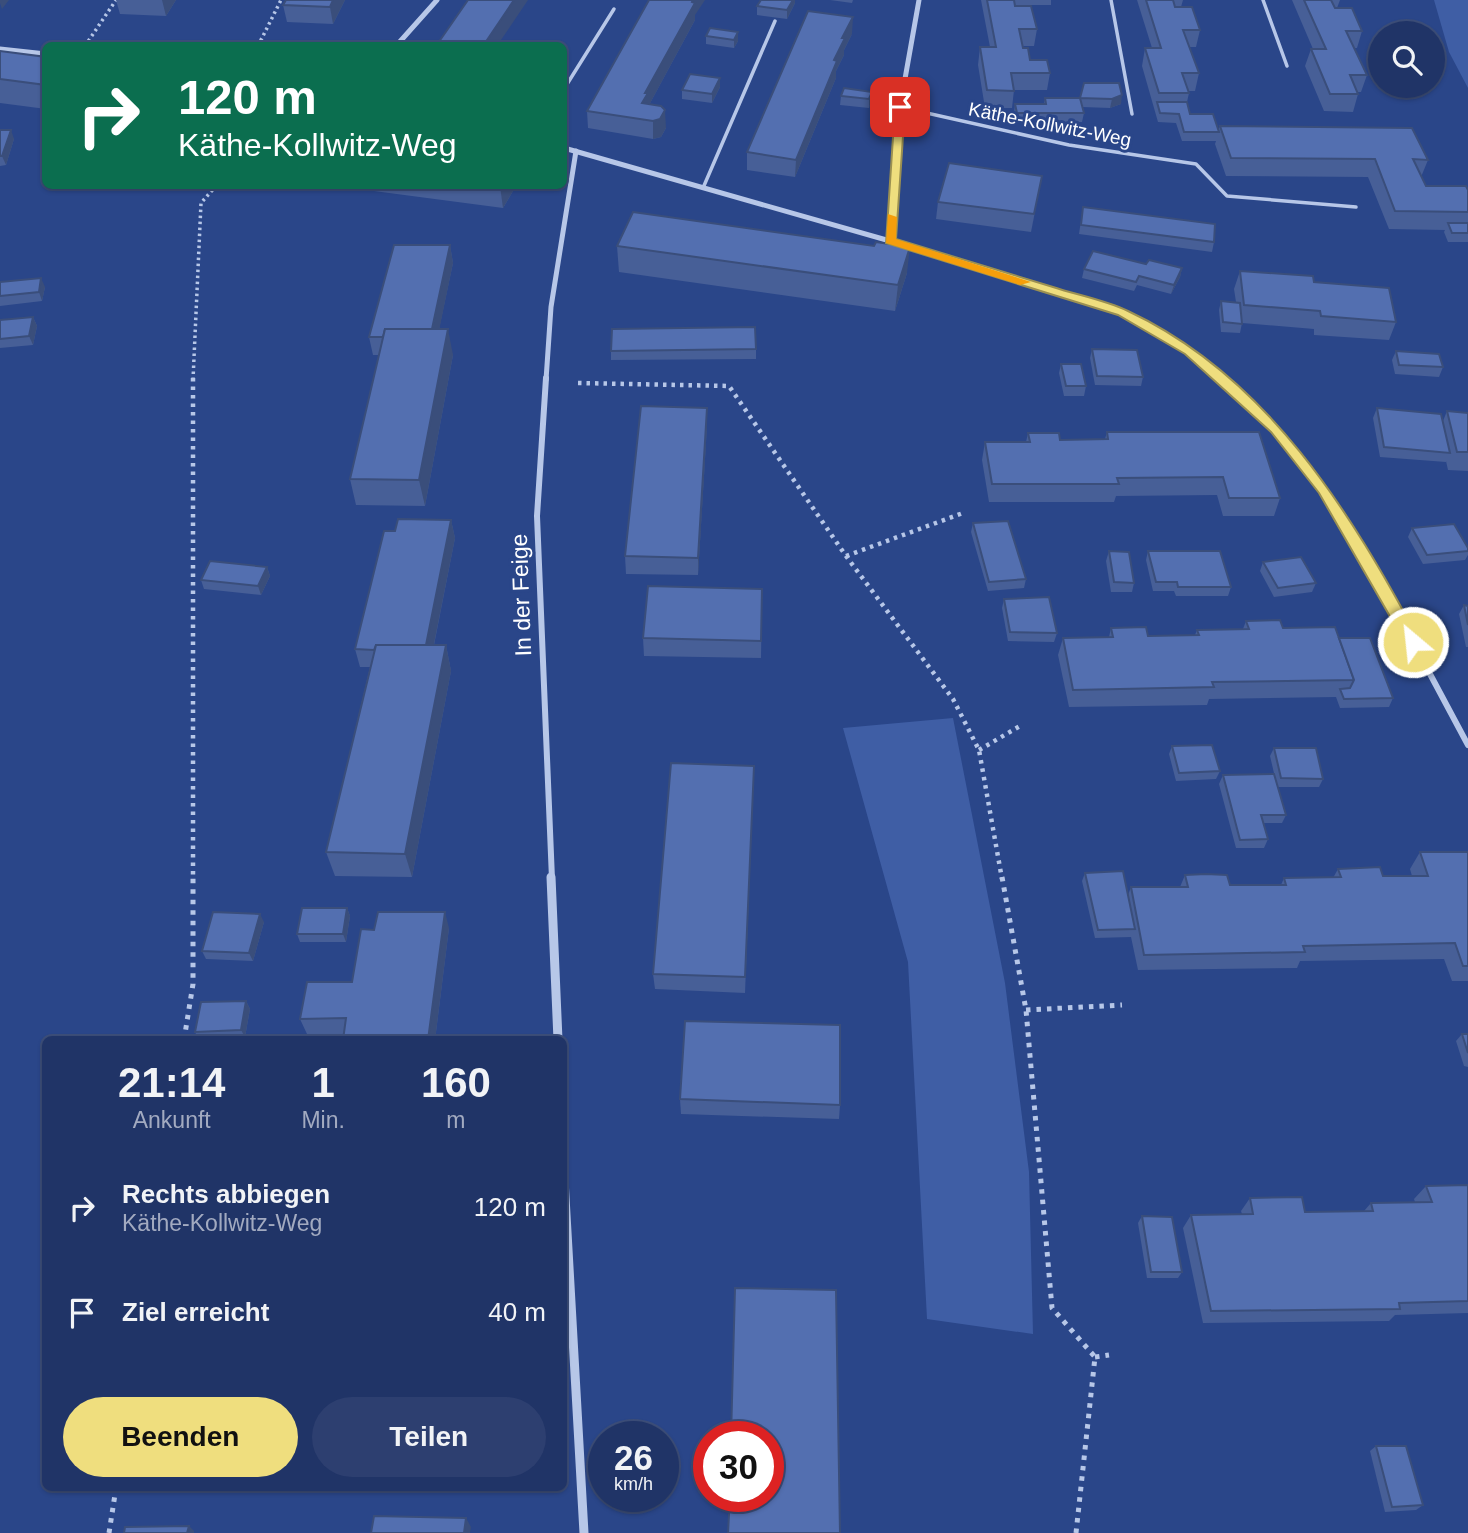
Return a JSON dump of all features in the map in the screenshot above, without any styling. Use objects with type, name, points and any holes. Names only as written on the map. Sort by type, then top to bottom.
[{"type":"street","points":[[400,42],[437,0]]},
{"type":"street","points":[[890,240],[900,107],[919,0]]},
{"type":"street","points":[[0,49],[42,54]]},
{"type":"street","points":[[567,149],[890,240],[1122,313],[1190,351],[1275,429],[1324,490],[1391,601],[1468,745]]},
{"type":"street","name":"In der Feige","points":[[558,1036],[537,516],[551,307],[576,152]]},
{"type":"street","points":[[567,1232],[584,1533]]},
{"type":"lane","points":[[1111,0],[1132,114]]},
{"type":"lane","points":[[1263,0],[1287,66]]},
{"type":"lane","points":[[567,84],[614,9]]},
{"type":"lane","points":[[703,188],[775,22]]},
{"type":"lane","name":"Käthe-Kollwitz-Weg","points":[[900,107],[1069,145],[1196,164]]},
{"type":"lane","points":[[1196,164],[1227,196],[1356,207]]},
{"type":"path","points":[[88,42],[116,0]]},
{"type":"path","points":[[260,42],[282,0]]},
{"type":"path","points":[[185,1036],[193,984],[193,344],[201,203],[213,189]]},
{"type":"path","points":[[546,382],[729,386],[846,556],[953,699],[979,750],[1026,1010],[1052,1308],[1095,1357],[1076,1533]]},
{"type":"path","points":[[846,556],[963,513]]},
{"type":"path","points":[[979,750],[1020,726]]},
{"type":"path","points":[[1026,1010],[1122,1005]]},
{"type":"path","points":[[1095,1357],[1109,1355]]},
{"type":"path","points":[[109,1533],[116,1491]]},
{"type":"shaded area","points":[[1434,0],[1468,0],[1468,88],[1449,52],[1445,38],[1445,21],[1440,21]]},
{"type":"shaded area","points":[[953,718],[1005,983],[1029,1172],[1033,1334],[927,1319],[908,962],[843,728]]},
{"type":"building","points":[[286,0],[333,0],[330,7],[283,5]]},
{"type":"building","points":[[468,0],[514,0],[486,42],[439,42]]},
{"type":"building","points":[[649,0],[693,0],[695,3],[645,93],[648,93],[642,103],[661,106],[665,110],[660,119],[653,121],[587,111]]},
{"type":"building","points":[[761,0],[793,0],[787,10],[757,6]]},
{"type":"building","points":[[987,0],[1014,0],[1015,6],[1031,6],[1037,29],[1019,29],[1023,48],[1028,48],[1030,60],[1047,60],[1050,73],[1011,73],[1014,91],[987,90],[980,47],[996,47]]},
{"type":"building","points":[[1146,0],[1173,0],[1175,7],[1192,7],[1200,30],[1183,30],[1199,73],[1182,73],[1189,93],[1159,93],[1145,48],[1161,48]]},
{"type":"building","points":[[1304,0],[1331,0],[1335,8],[1352,8],[1362,31],[1346,31],[1367,75],[1350,75],[1358,94],[1330,94],[1311,49],[1326,49]]},
{"type":"building","points":[[808,11],[853,17],[842,38],[845,38],[834,60],[837,61],[796,160],[747,152]]},
{"type":"building","points":[[710,28],[738,32],[734,40],[706,36]]},
{"type":"building","points":[[0,51],[42,56],[42,84],[0,79]]},
{"type":"building","points":[[690,74],[720,78],[712,94],[682,90]]},
{"type":"building","points":[[1084,83],[1119,83],[1122,95],[1112,99],[1080,98]]},
{"type":"building","points":[[844,88],[872,92],[869,99],[841,96]]},
{"type":"building","points":[[1045,98],[1080,98],[1084,113],[1017,113],[1015,104],[1046,104]]},
{"type":"building","points":[[1157,102],[1187,102],[1190,114],[1213,114],[1219,132],[1184,132],[1179,114],[1160,113]]},
{"type":"building","points":[[1220,126],[1412,128],[1428,160],[1413,159],[1426,186],[1466,186],[1468,212],[1395,211],[1375,159],[1231,158]]},
{"type":"building","points":[[0,130],[11,130],[2,156],[0,156]]},
{"type":"building","points":[[949,163],[1042,176],[1034,214],[938,202]]},
{"type":"building","points":[[1083,207],[1215,224],[1214,242],[1081,225]]},
{"type":"building","points":[[633,212],[874,246],[876,242],[910,247],[898,285],[617,246]]},
{"type":"building","points":[[1448,223],[1468,223],[1468,233],[1452,233]]},
{"type":"building","points":[[394,245],[450,245],[432,329],[385,329],[383,337],[369,337]]},
{"type":"building","points":[[1093,251],[1146,264],[1149,260],[1182,268],[1174,285],[1139,276],[1136,282],[1084,269]]},
{"type":"building","points":[[1240,271],[1313,276],[1314,282],[1389,288],[1396,322],[1321,316],[1320,311],[1244,305]]},
{"type":"building","points":[[41,278],[39,292],[0,296],[0,282]]},
{"type":"building","points":[[1221,301],[1240,303],[1242,324],[1223,322]]},
{"type":"building","points":[[33,317],[29,336],[0,339],[0,320]]},
{"type":"building","points":[[755,327],[756,349],[611,351],[612,329]]},
{"type":"building","points":[[385,329],[448,329],[419,480],[350,479]]},
{"type":"building","points":[[1092,349],[1137,350],[1143,377],[1097,376]]},
{"type":"building","points":[[1396,351],[1439,354],[1443,367],[1399,365]]},
{"type":"building","points":[[1061,364],[1081,364],[1086,386],[1066,386]]},
{"type":"building","points":[[641,406],[707,408],[698,558],[625,556]]},
{"type":"building","points":[[1377,408],[1441,414],[1450,453],[1384,447]]},
{"type":"building","points":[[1447,411],[1468,413],[1468,452],[1457,452]]},
{"type":"building","points":[[1107,432],[1259,432],[1280,498],[1229,498],[1223,477],[1117,478],[1119,484],[992,484],[985,442],[1030,442],[1028,433],[1059,433],[1060,440],[1108,439]]},
{"type":"building","points":[[398,519],[451,520],[426,645],[376,645],[374,650],[355,649],[384,531],[395,531]]},
{"type":"building","points":[[1008,521],[1026,579],[989,582],[973,523]]},
{"type":"building","points":[[1454,524],[1468,551],[1427,555],[1412,528]]},
{"type":"building","points":[[1109,551],[1129,552],[1134,583],[1114,582]]},
{"type":"building","points":[[1148,551],[1220,551],[1231,587],[1178,587],[1177,582],[1156,582]]},
{"type":"building","points":[[1301,557],[1316,583],[1278,588],[1263,562]]},
{"type":"building","points":[[210,561],[267,567],[258,586],[201,580]]},
{"type":"building","points":[[648,586],[762,589],[761,641],[643,638]]},
{"type":"building","points":[[1049,597],[1057,633],[1010,632],[1004,599]]},
{"type":"building","points":[[1464,605],[1468,606],[1468,625]]},
{"type":"building","points":[[1280,620],[1283,628],[1335,627],[1354,680],[1212,682],[1214,687],[1073,690],[1063,638],[1113,637],[1111,628],[1146,627],[1148,636],[1199,635],[1197,630],[1249,629],[1246,621]]},
{"type":"building","points":[[1339,638],[1370,638],[1393,698],[1344,699],[1340,689],[1350,688],[1354,680]]},
{"type":"building","points":[[376,645],[446,645],[405,854],[326,852]]},
{"type":"building","points":[[1212,745],[1220,771],[1179,773],[1172,746]]},
{"type":"building","points":[[1274,748],[1316,748],[1323,779],[1281,778]]},
{"type":"building","points":[[671,763],[754,766],[745,977],[653,974]]},
{"type":"building","points":[[1274,774],[1286,815],[1261,815],[1268,839],[1240,840],[1223,775]]},
{"type":"building","points":[[1420,852],[1468,852],[1468,966],[1463,966],[1455,943],[1303,946],[1305,952],[1144,955],[1131,887],[1188,887],[1185,875],[1206,874],[1227,875],[1230,885],[1286,885],[1284,878],[1341,877],[1338,869],[1380,867],[1383,876],[1428,876]]},
{"type":"building","points":[[1123,871],[1135,929],[1098,930],[1085,873]]},
{"type":"building","points":[[302,908],[347,908],[343,934],[297,934]]},
{"type":"building","points":[[213,912],[260,914],[249,953],[202,951]]},
{"type":"building","points":[[378,912],[445,912],[429,1036],[344,1036],[346,1018],[300,1019],[307,982],[352,982],[361,929],[374,930]]},
{"type":"building","points":[[246,1001],[241,1030],[195,1032],[201,1002]]},
{"type":"building","points":[[685,1021],[840,1025],[840,1105],[680,1099]]},
{"type":"building","points":[[1462,1034],[1468,1034],[1468,1053]]},
{"type":"building","points":[[1468,1185],[1468,1301],[1399,1303],[1400,1309],[1211,1311],[1191,1215],[1253,1214],[1250,1198],[1302,1197],[1305,1212],[1373,1211],[1371,1203],[1432,1202],[1426,1186]]},
{"type":"building","points":[[1142,1216],[1172,1217],[1182,1272],[1151,1272]]},
{"type":"building","points":[[735,1288],[836,1290],[840,1533],[728,1533],[729,1512],[784,1512],[784,1421],[731,1421]]},
{"type":"building","points":[[1376,1446],[1406,1446],[1423,1505],[1392,1507]]},
{"type":"building","points":[[374,1516],[466,1518],[464,1533],[371,1533]]},
{"type":"building","points":[[189,1526],[187,1533],[124,1533],[125,1527]]},
{"type":"slow traffic","points":[[892,217],[890,240],[1025,282]]},
{"type":"route","points":[[900,107],[890,240],[1122,313],[1190,351],[1275,429],[1324,490],[1413,642]]}]
